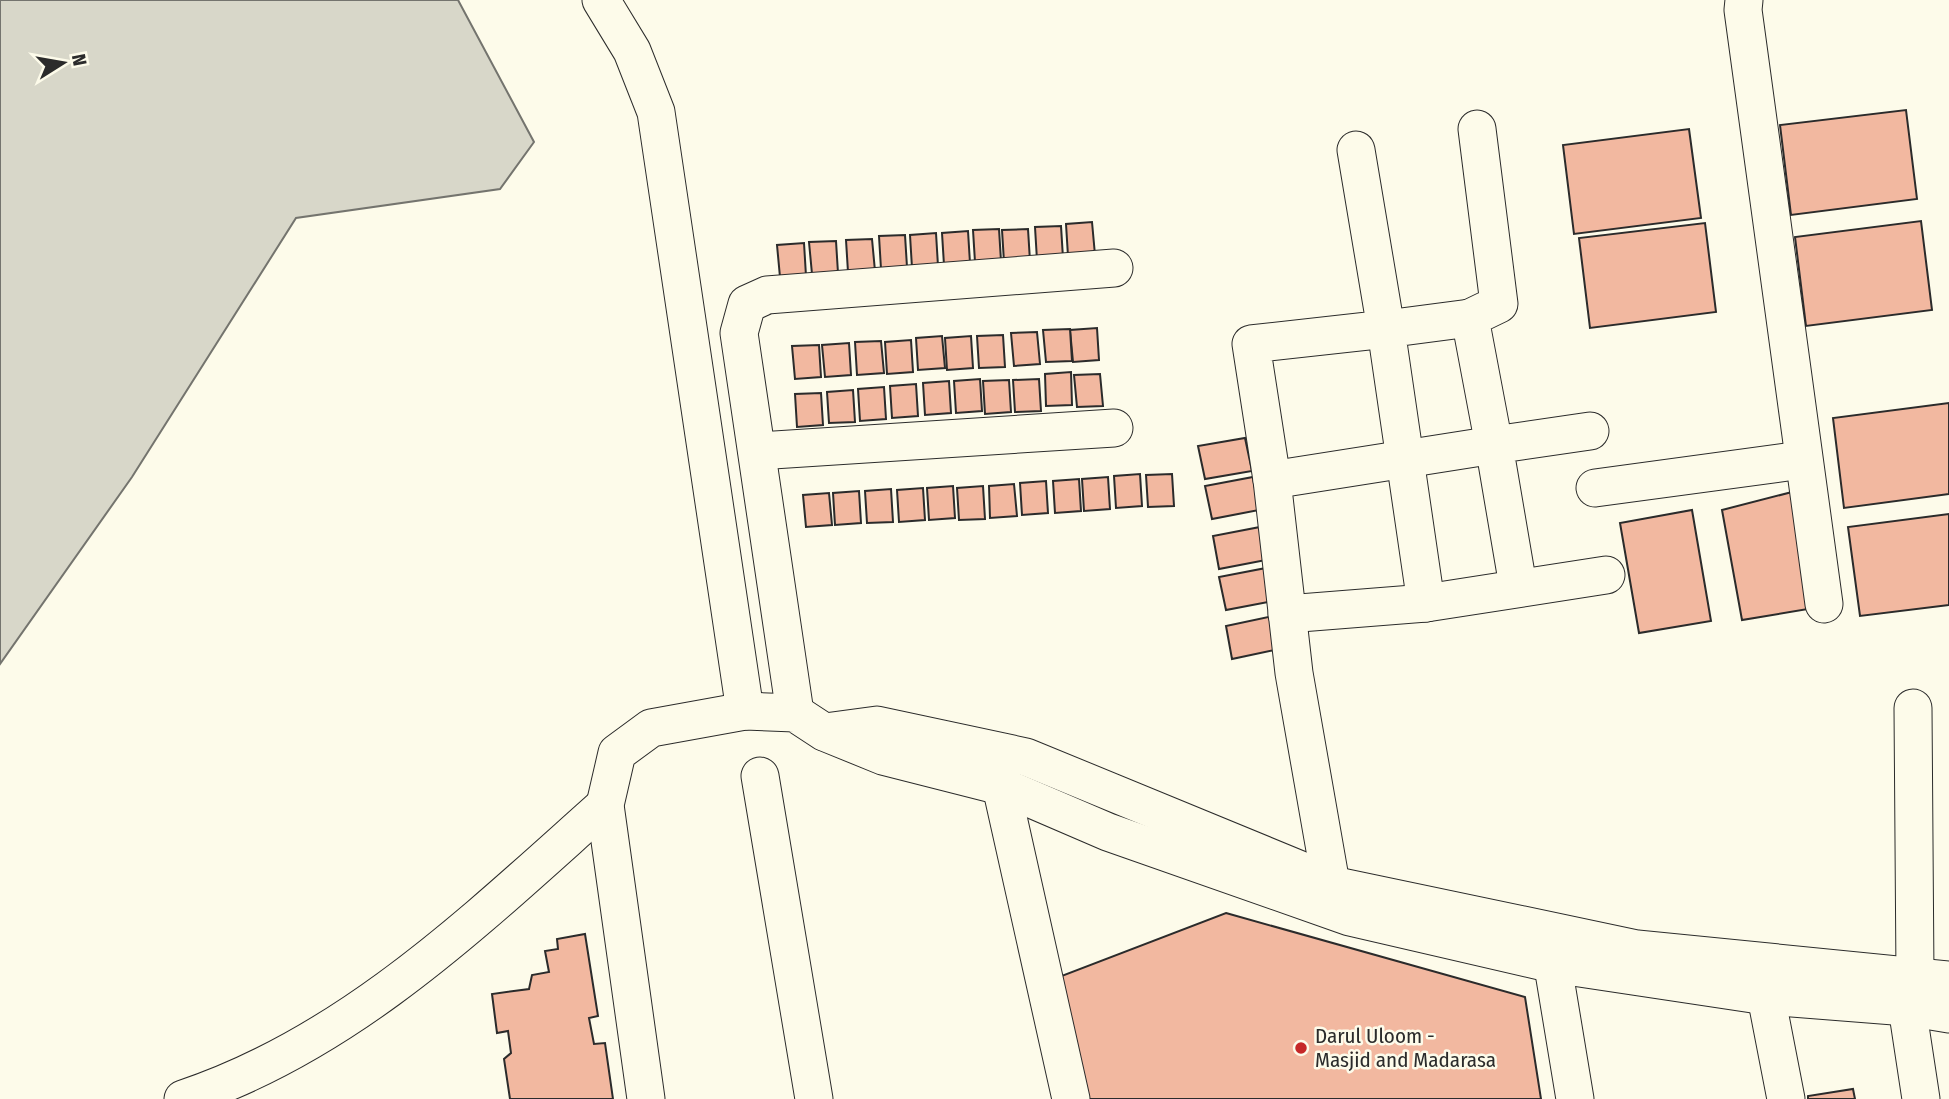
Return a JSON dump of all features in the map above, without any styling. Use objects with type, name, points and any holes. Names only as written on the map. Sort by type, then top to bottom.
[{"type":"street","points":[[601,0],[632,51],[656,113],[745,711]]},
{"type":"street","points":[[1744,0],[1743,10],[1802,460],[1824,604]]},
{"type":"street","points":[[1331,884],[1294,674],[1272,480],[1251,344],[1470,318],[1499,304],[1477,129]]},
{"type":"street","points":[[1356,150],[1386,330],[1426,603]]},
{"type":"street","points":[[809,723],[757,451],[739,333],[747,304],[767,295],[1114,268]]},
{"type":"street","points":[[1470,318],[1518,586]]},
{"type":"street","points":[[757,451],[1114,428]]},
{"type":"street","points":[[1272,480],[1590,431]]},
{"type":"street","points":[[1595,488],[1802,460]]},
{"type":"street","points":[[1287,614],[1426,603],[1518,586],[1606,575]]},
{"type":"street","points":[[1913,708],[1923,988],[1921,1099]]},
{"type":"street","points":[[646,1099],[605,805],[617,753],[650,728],[745,711],[809,723],[877,725],[1026,757],[1331,884],[1550,948],[1637,948],[1923,988],[1949,1014]]},
{"type":"street","points":[[809,723],[883,756],[1001,786],[1108,832],[1350,917],[1550,948],[1766,996],[1923,988]]},
{"type":"street","points":[[760,776],[814,1099]]},
{"type":"street","points":[[1001,786],[1071,1099]]},
{"type":"street","points":[[183,1099],[234,1082],[322,1033],[436,955],[605,805]]},
{"type":"street","points":[[1550,948],[1575,1099]]},
{"type":"street","points":[[1766,996],[1786,1099]]},
{"type":"shaded area","points":[[0,0],[458,0],[534,142],[500,189],[296,218],[132,477],[0,664]]},
{"type":"building","points":[[1906,110],[1917,199],[1791,215],[1780,125]]},
{"type":"building","points":[[1689,129],[1701,218],[1574,234],[1563,145]]},
{"type":"building","points":[[1921,221],[1932,310],[1806,326],[1795,237]]},
{"type":"building","points":[[1092,222],[1095,255],[1068,256],[1066,224]]},
{"type":"building","points":[[1705,223],[1716,312],[1590,328],[1579,238]]},
{"type":"building","points":[[1061,226],[1063,258],[1037,260],[1035,227]]},
{"type":"building","points":[[999,229],[1001,261],[975,262],[973,230]]},
{"type":"building","points":[[1028,229],[1030,261],[1004,262],[1002,230]]},
{"type":"building","points":[[968,231],[970,263],[944,265],[942,233]]},
{"type":"building","points":[[936,233],[938,266],[912,268],[910,235]]},
{"type":"building","points":[[905,235],[907,267],[881,269],[879,236]]},
{"type":"building","points":[[872,239],[875,271],[848,272],[846,240]]},
{"type":"building","points":[[836,241],[838,273],[812,274],[809,242]]},
{"type":"building","points":[[804,243],[806,276],[780,277],[777,245]]},
{"type":"building","points":[[1097,328],[1099,360],[1073,362],[1070,330]]},
{"type":"building","points":[[1070,329],[1072,361],[1046,362],[1043,330]]},
{"type":"building","points":[[1037,332],[1040,364],[1014,366],[1011,333]]},
{"type":"building","points":[[1003,335],[1005,367],[979,368],[977,336]]},
{"type":"building","points":[[942,336],[945,368],[918,370],[916,338]]},
{"type":"building","points":[[971,336],[973,368],[947,370],[945,338]]},
{"type":"building","points":[[911,340],[913,372],[887,374],[885,342]]},
{"type":"building","points":[[881,341],[884,373],[857,375],[855,342]]},
{"type":"building","points":[[849,343],[851,375],[825,377],[822,345]]},
{"type":"building","points":[[819,345],[821,377],[795,379],[792,346]]},
{"type":"building","points":[[1071,372],[1072,405],[1046,406],[1045,374]]},
{"type":"building","points":[[1100,374],[1103,406],[1077,407],[1074,375]]},
{"type":"building","points":[[980,379],[982,411],[956,413],[954,381]]},
{"type":"building","points":[[1039,379],[1041,411],[1015,412],[1013,380]]},
{"type":"building","points":[[1009,380],[1011,412],[985,414],[983,381]]},
{"type":"building","points":[[949,381],[951,413],[925,415],[923,383]]},
{"type":"building","points":[[916,384],[918,416],[892,418],[890,386]]},
{"type":"building","points":[[884,387],[886,419],[860,421],[858,389]]},
{"type":"building","points":[[853,390],[855,422],[829,423],[827,392]]},
{"type":"building","points":[[821,393],[823,425],[797,427],[795,394]]},
{"type":"building","points":[[1949,403],[1949,494],[1844,508],[1833,418]]},
{"type":"building","points":[[1245,438],[1252,471],[1205,479],[1198,446]]},
{"type":"building","points":[[1140,474],[1142,506],[1116,508],[1114,476]]},
{"type":"building","points":[[1172,474],[1174,506],[1148,507],[1146,475]]},
{"type":"building","points":[[1108,477],[1110,509],[1084,511],[1082,479]]},
{"type":"building","points":[[1253,477],[1259,510],[1212,519],[1205,486]]},
{"type":"building","points":[[1079,479],[1081,511],[1055,513],[1053,481]]},
{"type":"building","points":[[1046,481],[1048,513],[1022,515],[1020,483]]},
{"type":"building","points":[[1014,484],[1017,516],[990,518],[989,486]]},
{"type":"building","points":[[953,486],[955,518],[929,520],[927,488]]},
{"type":"building","points":[[983,486],[985,519],[959,520],[957,488]]},
{"type":"building","points":[[923,488],[925,520],[899,522],[897,490]]},
{"type":"building","points":[[891,489],[893,522],[867,523],[865,491]]},
{"type":"building","points":[[859,491],[861,523],[835,525],[833,493]]},
{"type":"building","points":[[1792,492],[1814,608],[1742,620],[1722,510]]},
{"type":"building","points":[[829,493],[832,525],[806,527],[803,495]]},
{"type":"building","points":[[1692,510],[1711,621],[1639,633],[1620,523]]},
{"type":"building","points":[[1949,514],[1949,605],[1860,616],[1848,527]]},
{"type":"building","points":[[1260,527],[1266,560],[1219,569],[1213,536]]},
{"type":"building","points":[[1266,568],[1273,601],[1226,610],[1219,577]]},
{"type":"building","points":[[1273,616],[1279,649],[1232,659],[1226,626]]},
{"type":"building","name":"Darul Uloom - Masjid and Madarasa","points":[[1226,913],[1525,997],[1541,1099],[1083,1099],[1051,980]]},
{"type":"building","points":[[585,934],[598,1016],[589,1018],[594,1044],[605,1043],[613,1099],[510,1099],[504,1059],[511,1053],[508,1031],[497,1033],[492,994],[529,989],[532,975],[549,972],[545,951],[558,949],[557,939]]},
{"type":"building","points":[[1853,1089],[1855,1099],[1808,1099],[1808,1096]]},
{"type":"place","name":"Darul Uloom - Masjid and Madarasa","points":[[1301,1048]]}]
